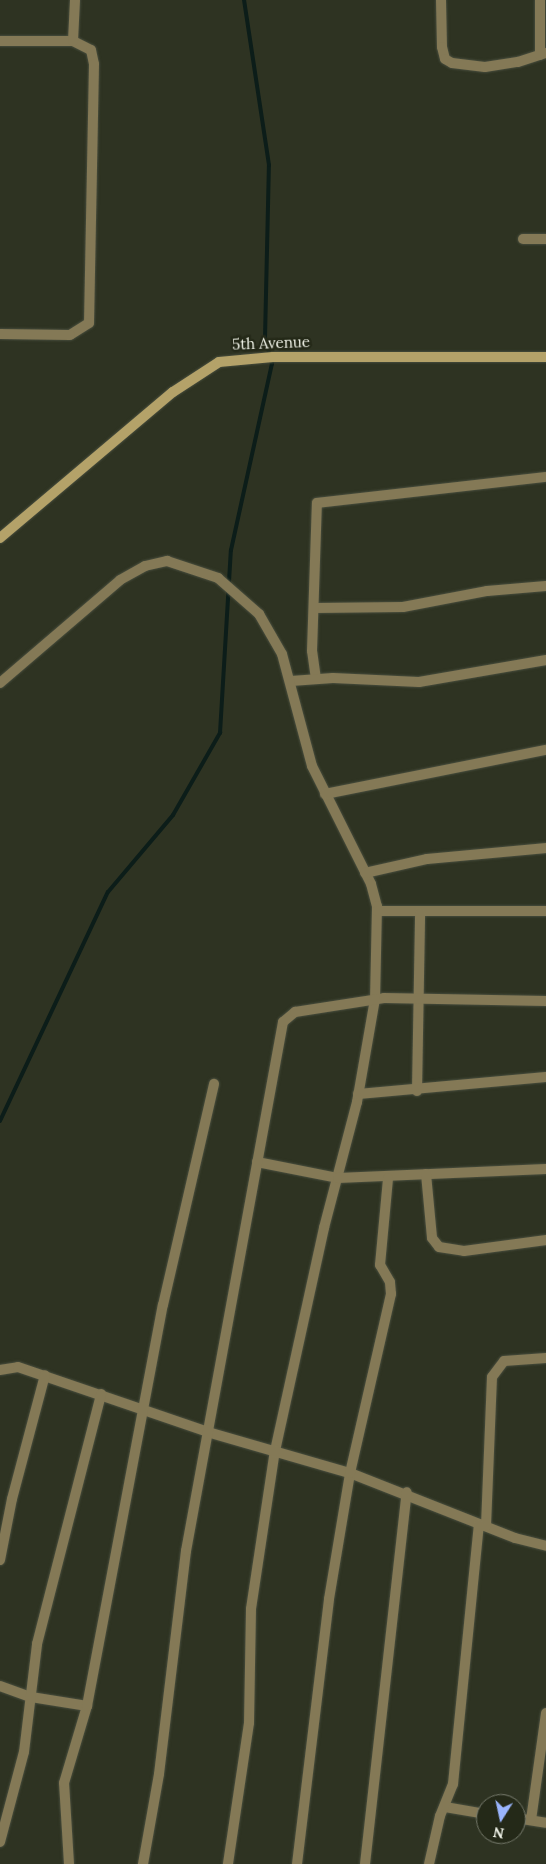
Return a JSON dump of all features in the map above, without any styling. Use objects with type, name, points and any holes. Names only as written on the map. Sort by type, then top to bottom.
[{"type":"street","points":[[73,41],[75,0]]},
{"type":"street","points":[[441,0],[442,47],[445,58],[452,63],[485,66],[543,54],[540,0]]},
{"type":"street","points":[[0,40],[73,41],[91,50],[94,64],[91,316],[88,327],[70,335],[0,334]]},
{"type":"street","points":[[523,240],[546,239]]},
{"type":"street","name":"5th Avenue","points":[[0,538],[202,370],[235,358],[546,357]]},
{"type":"street","points":[[316,679],[312,650],[315,608],[314,512],[319,502],[546,477]]},
{"type":"street","points":[[0,683],[120,580],[158,561],[193,568],[218,578],[236,591],[271,632],[291,681],[304,741],[325,794],[365,873],[378,911],[375,999],[358,1094],[275,1450],[251,1609],[249,1723],[228,1864]]},
{"type":"street","points":[[315,608],[403,607],[487,591],[546,586]]},
{"type":"street","points":[[291,681],[316,679],[419,682],[546,660]]},
{"type":"street","points":[[325,794],[546,750]]},
{"type":"street","points":[[365,873],[427,859],[546,848]]},
{"type":"street","points":[[378,911],[420,913],[546,911]]},
{"type":"street","points":[[417,1091],[417,998],[420,913]]},
{"type":"street","points":[[143,1864],[159,1774],[176,1612],[211,1433],[283,1022],[295,1012],[375,999],[546,1001]]},
{"type":"street","points":[[358,1094],[417,1091],[546,1077]]},
{"type":"street","points":[[69,1864],[64,1783],[87,1706],[146,1411],[163,1304],[214,1084]]},
{"type":"street","points":[[257,1162],[338,1178],[388,1178],[426,1174],[546,1169]]},
{"type":"street","points":[[426,1174],[432,1238],[439,1247],[464,1251],[546,1240]]},
{"type":"street","points":[[297,1864],[317,1676],[350,1473],[391,1294],[390,1282],[380,1265],[388,1178]]},
{"type":"street","points":[[430,1864],[445,1807],[454,1784],[462,1727],[483,1525],[492,1377],[504,1362],[546,1358]]},
{"type":"street","points":[[0,1370],[15,1366],[211,1433],[350,1473],[407,1492],[483,1525],[546,1546]]},
{"type":"street","points":[[0,1560],[12,1499],[45,1375]]},
{"type":"street","points":[[0,1842],[24,1752],[37,1644],[101,1394]]},
{"type":"street","points":[[364,1864],[407,1492]]},
{"type":"street","points":[[0,1686],[30,1697],[87,1706]]},
{"type":"street","points":[[531,1820],[546,1713]]},
{"type":"street","points":[[445,1807],[476,1812]]},
{"type":"street","points":[[526,1819],[546,1823]]},
{"type":"waterway","points":[[0,1121],[108,892],[173,815],[220,733],[231,550],[272,364],[265,338],[269,165],[244,0]]}]
